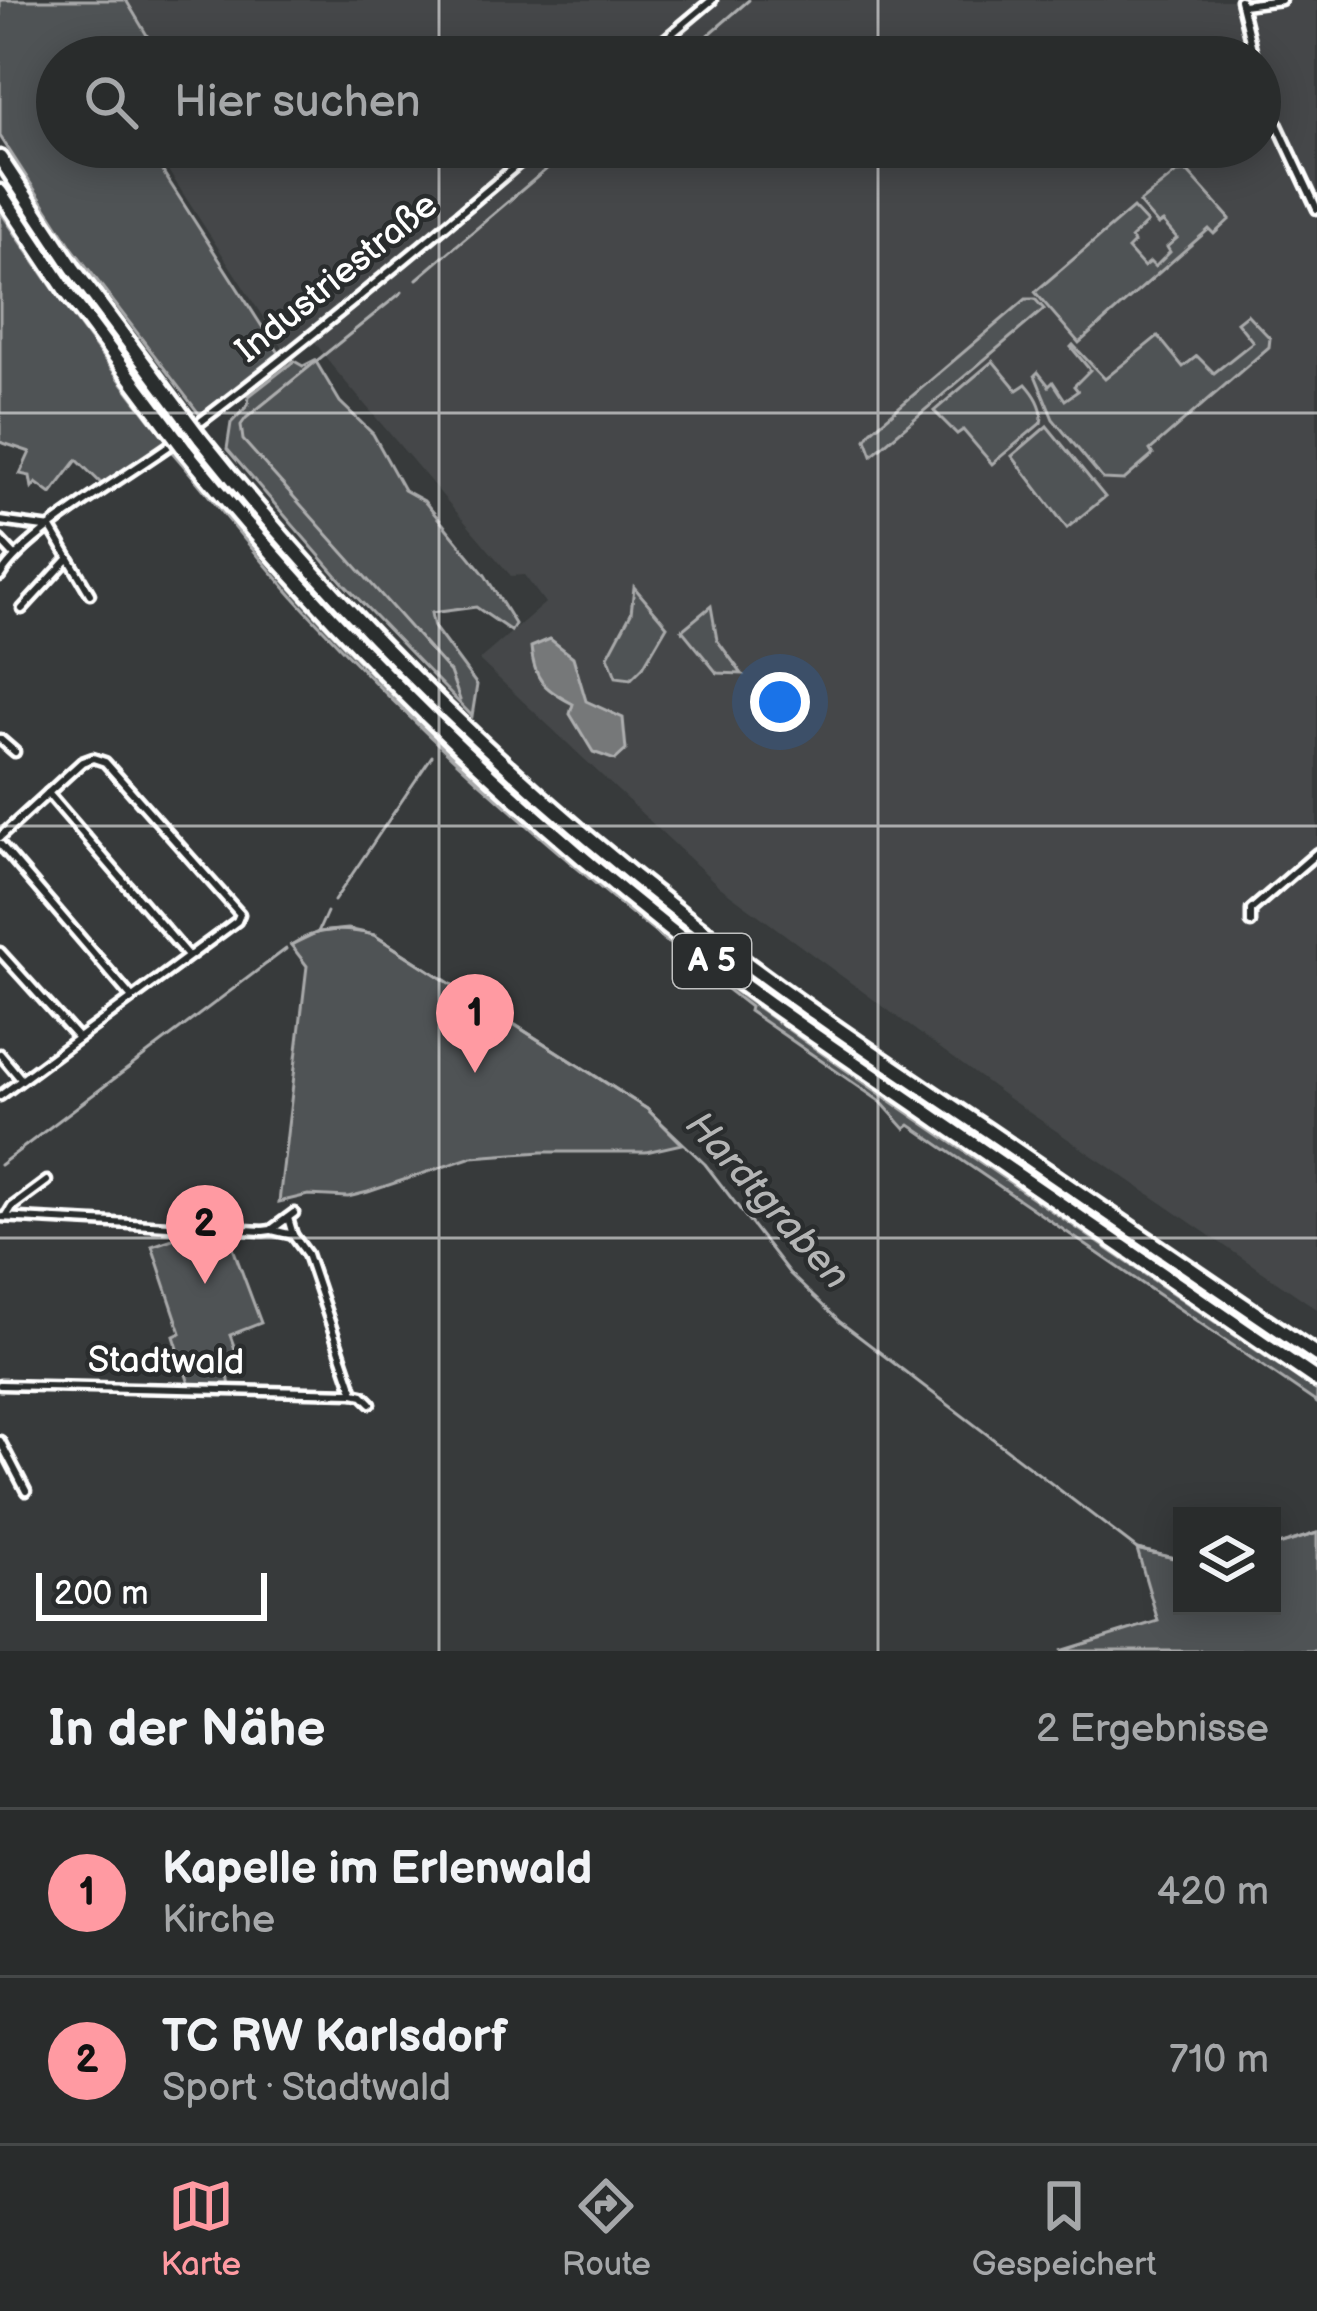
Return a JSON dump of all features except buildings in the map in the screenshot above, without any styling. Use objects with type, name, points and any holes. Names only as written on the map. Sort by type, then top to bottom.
[{"type":"highway","name":"A 5","points":[[0,158],[73,268],[184,418],[298,556],[542,798],[653,891],[854,1041],[1317,1355]]},
{"type":"highway","name":"A 5","points":[[0,192],[80,310],[185,450],[287,570],[398,687],[530,813],[774,1008],[1317,1380]]},
{"type":"street","points":[[669,36],[712,0]]},
{"type":"street","points":[[1249,36],[1241,2],[1281,0]]},
{"type":"street","points":[[1281,132],[1317,208]]},
{"type":"street","name":"Industriestraße","points":[[14,555],[327,325],[513,168]]},
{"type":"street","points":[[0,521],[51,528],[90,594]]},
{"type":"street","points":[[0,540],[14,555],[0,576]]},
{"type":"street","points":[[22,609],[68,559]]},
{"type":"street","points":[[0,740],[15,752]]},
{"type":"street","points":[[0,1096],[133,998],[188,956],[237,921],[237,908],[105,762],[93,758],[82,761],[0,840],[133,998]]},
{"type":"street","points":[[48,793],[188,956]]},
{"type":"street","points":[[1251,923],[1249,913],[1255,905],[1317,853]]},
{"type":"street","points":[[0,952],[77,1038]]},
{"type":"street","points":[[0,1054],[22,1080]]},
{"type":"street","points":[[3,1217],[47,1181]]},
{"type":"street","points":[[271,1230],[291,1215],[292,1234],[307,1254],[354,1394]]},
{"type":"street","points":[[3,1217],[292,1234]]},
{"type":"street","points":[[332,1393],[346,1372]]},
{"type":"street","name":"Stadtwald","points":[[0,1385],[354,1394],[371,1403]]},
{"type":"street","points":[[0,1442],[26,1491]]},
{"type":"shaded area","points":[[0,0],[126,0],[147,36],[36,36],[36,168],[160,168],[279,353],[200,415],[73,249],[0,136]]},
{"type":"shaded area","points":[[126,0],[1317,0],[1317,1309],[1008,1098],[720,887],[479,660],[545,603],[524,575],[511,576],[308,332],[284,350],[167,168],[1281,168],[1281,36],[148,36]]},
{"type":"shaded area","points":[[1188,172],[1230,219],[1214,234],[1209,229],[1079,343],[1035,292],[1133,208],[1147,223],[1131,238],[1134,243],[1128,249],[1144,267],[1150,262],[1155,267],[1177,238],[1139,203],[1176,173]]},
{"type":"shaded area","points":[[0,211],[130,393],[272,566],[347,649],[507,806],[636,916],[726,984],[1317,1391],[1317,1403],[910,1125],[905,1129],[881,1102],[749,1011],[750,1007],[633,915],[576,867],[465,769],[358,665],[288,591],[165,444],[104,486],[77,460],[51,494],[36,483],[32,488],[30,476],[20,474],[30,452],[0,442]]},
{"type":"shaded area","points":[[1026,299],[1035,299],[1044,309],[872,455],[866,439],[871,431]]},
{"type":"shaded area","points":[[1247,314],[1270,338],[1269,347],[1150,450],[1153,455],[1124,480],[1103,479],[1053,419],[1035,375],[1038,372],[1049,386],[1053,382],[1065,400],[1078,391],[1074,386],[1090,370],[1073,345],[1105,379],[1158,336],[1183,367],[1197,356],[1214,373],[1253,342],[1237,322]]},
{"type":"shaded area","points":[[315,360],[340,402],[373,434],[404,490],[424,501],[485,575],[515,624],[511,631],[476,607],[431,613],[434,627],[477,685],[472,716],[344,584],[227,449],[231,423],[248,405],[249,396],[294,361],[303,366]]},
{"type":"shaded area","points":[[993,361],[1017,390],[1026,384],[1042,417],[1041,423],[992,464],[963,430],[957,434],[934,411]]},
{"type":"shaded area","points":[[1047,426],[1105,497],[1067,528],[1012,456]]},
{"type":"shaded area","points":[[634,587],[667,626],[631,679],[616,677],[608,656],[631,613]]},
{"type":"shaded area","points":[[711,606],[717,640],[742,674],[717,673],[682,630]]},
{"type":"shaded area","points":[[550,639],[573,657],[586,701],[623,718],[626,750],[615,760],[593,752],[570,714],[573,704],[538,676],[531,647]]},
{"type":"shaded area","points":[[348,929],[374,935],[647,1109],[682,1144],[646,1152],[472,1157],[348,1197],[308,1195],[279,1202],[307,966],[291,945],[318,932]]},
{"type":"shaded area","points":[[196,1231],[227,1232],[261,1323],[230,1335],[239,1360],[227,1366],[230,1388],[190,1387],[174,1336],[181,1333],[152,1246]]},
{"type":"shaded area","points":[[1317,1533],[1317,1651],[1061,1651],[1158,1621],[1137,1549],[1173,1558],[1173,1615],[1281,1615],[1281,1544]]},
{"type":"waterway","points":[[707,36],[749,0]]},
{"type":"waterway","points":[[417,279],[548,168]]},
{"type":"waterway","points":[[402,292],[246,418],[241,425],[243,440],[450,672],[460,700]]},
{"type":"waterway","points":[[334,901],[432,756]]},
{"type":"waterway","points":[[318,932],[327,912]]},
{"type":"waterway","name":"Hardtgraben","points":[[291,945],[331,931],[374,935],[647,1109],[705,1164],[790,1274],[840,1322],[1137,1549],[1173,1558]]},
{"type":"waterway","name":"Hardtgraben","points":[[0,1165],[286,949]]},
{"type":"waterway","name":"Hardtgraben","points":[[1281,1544],[1317,1533]]},
{"type":"place","name":"Kapelle im Erlenwald","points":[[475,1073]]},
{"type":"place","name":"TC RW Karlsdorf","points":[[205,1284]]}]
